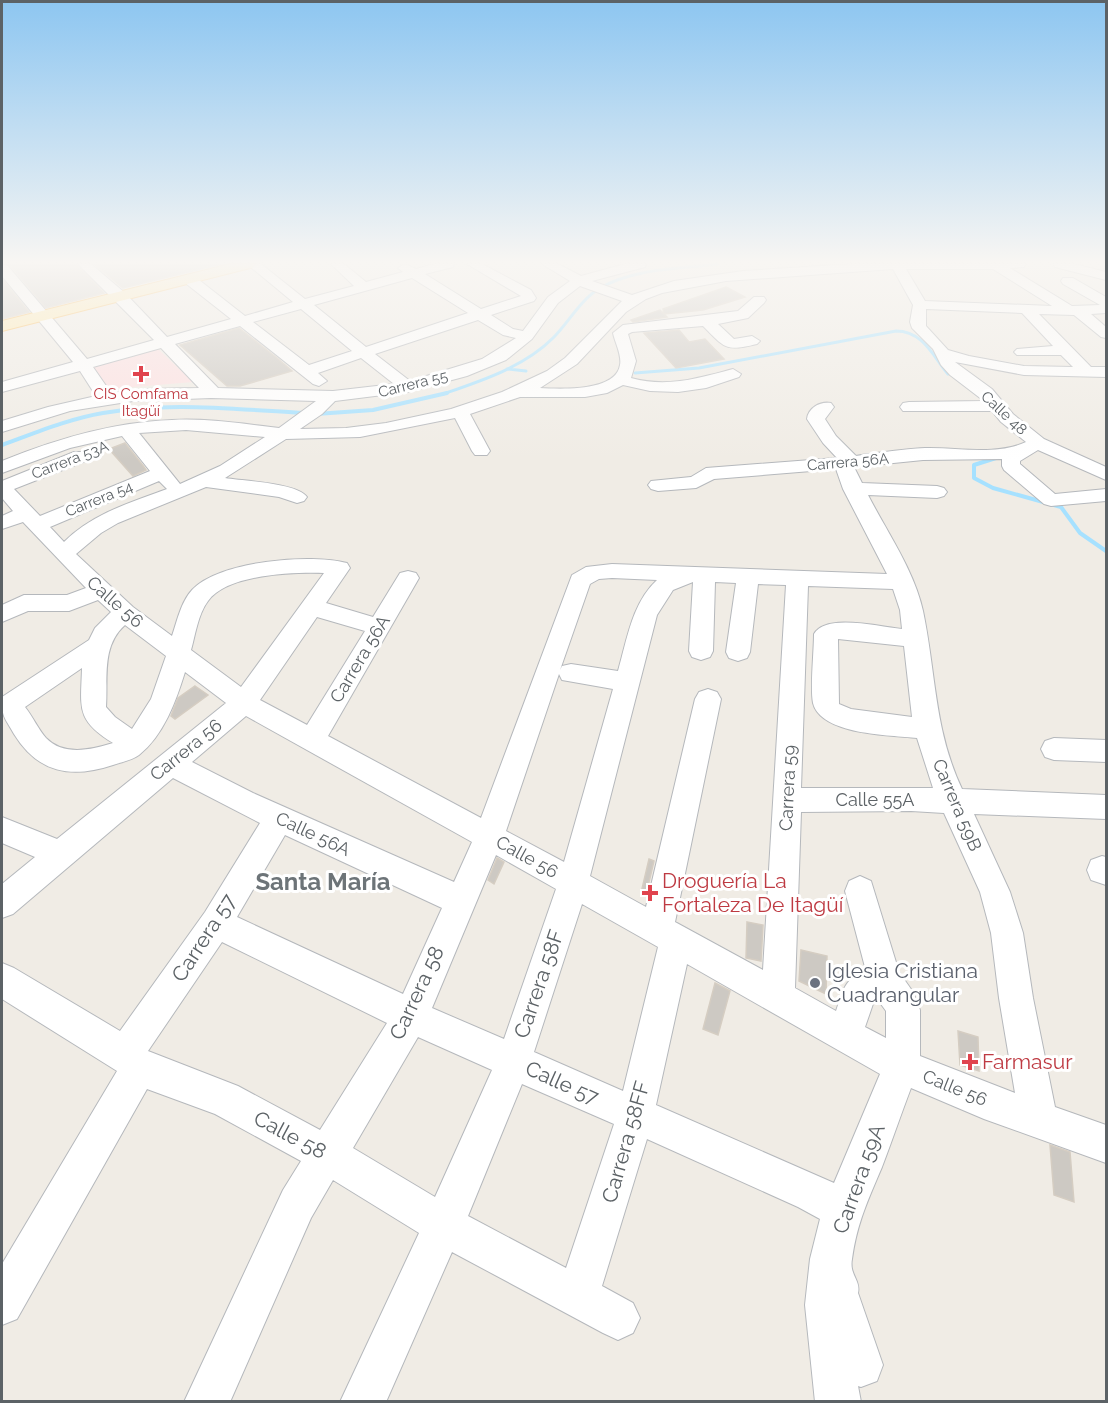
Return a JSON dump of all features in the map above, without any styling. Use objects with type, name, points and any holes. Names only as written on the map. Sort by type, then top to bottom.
[{"type":"street","points":[[54,329],[84,365],[106,399]]},
{"type":"street","points":[[152,329],[213,393]]},
{"type":"street","points":[[2,387],[210,329]]},
{"type":"street","points":[[64,554],[81,536],[106,521],[205,480],[288,429],[326,401],[329,389],[252,329]]},
{"type":"street","points":[[335,329],[406,387]]},
{"type":"street","points":[[307,371],[436,329]]},
{"type":"street","points":[[504,329],[527,336]]},
{"type":"street","name":"Carrera 55","points":[[2,427],[61,409],[106,399],[165,393],[213,393],[326,401],[364,395],[406,387],[488,362],[515,347],[532,329]]},
{"type":"street","points":[[518,393],[547,379],[571,362],[600,329]]},
{"type":"street","points":[[518,393],[583,392],[609,388],[622,380],[628,365],[620,333],[626,329]]},
{"type":"street","points":[[715,329],[730,344],[752,341],[739,329]]},
{"type":"street","name":"Calle 48","points":[[920,329],[943,353],[949,365],[986,393],[1029,444],[1107,474]]},
{"type":"street","points":[[1046,329],[1086,372]]},
{"type":"street","points":[[1022,352],[1066,350]]},
{"type":"street","points":[[943,353],[1025,372],[1107,372]]},
{"type":"street","points":[[622,380],[651,388],[676,387],[715,381],[734,374]]},
{"type":"street","name":"Carrera 53A","points":[[4,479],[130,433],[173,425],[288,429],[339,434],[364,432],[459,410],[518,393]]},
{"type":"street","points":[[909,407],[998,406]]},
{"type":"street","name":"Carrera 59B","points":[[825,407],[816,415],[816,418],[849,471],[902,582],[911,610],[927,729],[940,774],[995,892],[1007,933],[1016,998],[1039,1120]]},
{"type":"street","points":[[459,410],[481,451]]},
{"type":"street","points":[[130,433],[177,491]]},
{"type":"street","points":[[1029,444],[1011,459],[1011,466],[1051,500],[1107,495]]},
{"type":"street","name":"Carrera 56A","points":[[658,485],[696,482],[706,474],[714,473],[849,471],[916,454],[987,454],[1029,444]]},
{"type":"street","points":[[849,471],[940,497],[916,454]]},
{"type":"street","name":"Carrera 54","points":[[2,523],[30,519],[162,473]]},
{"type":"street","name":"Calle 56","points":[[4,479],[30,519],[100,591],[124,613],[244,703],[489,836],[901,1066],[1107,1144]]},
{"type":"street","points":[[205,480],[282,492],[297,497]]},
{"type":"street","name":"Carrera 56","points":[[2,903],[244,703],[339,568],[300,564],[217,582],[199,596],[178,654]]},
{"type":"street","name":"Carrera 58","points":[[207,1401],[297,1203],[411,1016],[459,900],[489,836],[580,580],[594,572],[699,575]]},
{"type":"street","points":[[701,651],[699,575],[902,582]]},
{"type":"street","name":"Carrera 58F","points":[[363,1401],[444,1225],[513,1061],[572,882],[645,615],[661,586],[674,579],[699,575]]},
{"type":"street","points":[[738,652],[748,577]]},
{"type":"street","name":"Carrera 56A","points":[[312,740],[408,578]]},
{"type":"street","name":"Carrera 59","points":[[778,997],[797,579]]},
{"type":"street","points":[[2,614],[24,603],[69,603],[100,591]]},
{"type":"street","points":[[312,607],[379,627]]},
{"type":"street","points":[[124,613],[106,628],[96,646],[93,708],[96,716],[110,729],[135,743]]},
{"type":"street","points":[[915,639],[834,630],[826,634],[826,703],[830,711],[847,719],[927,729]]},
{"type":"street","points":[[96,646],[7,706],[36,745],[50,756],[73,761],[94,760],[125,751],[153,722],[178,654]]},
{"type":"street","points":[[571,673],[627,682]]},
{"type":"street","name":"Carrera 58FF","points":[[577,1296],[609,1203],[635,1116],[708,699]]},
{"type":"street","points":[[1054,749],[1107,751]]},
{"type":"street","name":"Calle 56A","points":[[170,763],[279,819],[459,900]]},
{"type":"street","name":"Calle 55A","points":[[787,800],[953,801],[1107,807]]},
{"type":"street","name":"Carrera 57","points":[[2,1304],[132,1061],[279,819]]},
{"type":"street","points":[[2,830],[60,854]]},
{"type":"street","name":"Carrera 59A","points":[[838,1401],[826,1305],[831,1259],[843,1210],[901,1066],[903,1012],[901,1004],[885,980],[860,891]]},
{"type":"street","name":"Calle 57","points":[[216,923],[411,1016],[812,1193],[843,1210]]},
{"type":"street","name":"Calle 58","points":[[2,980],[132,1061],[225,1099],[328,1155],[444,1225],[577,1296]]},
{"type":"street","points":[[845,1035],[859,994],[863,989],[885,980]]},
{"type":"street","points":[[861,1365],[837,1293],[863,1202],[863,1165]]},
{"type":"street","points":[[577,1296],[618,1318]]},
{"type":"shaded area","name":"CIS Comfama Itagüí","points":[[157,348],[193,382],[109,389],[93,366]]},
{"type":"building","points":[[241,329],[292,371],[240,386],[227,386],[180,345]]},
{"type":"building","points":[[679,330],[689,342],[705,339],[724,359],[676,368],[644,333]]},
{"type":"building","points":[[125,443],[146,470],[133,476],[109,449]]},
{"type":"building","points":[[195,686],[208,695],[175,719],[171,716],[178,698]]},
{"type":"building","points":[[497,858],[504,862],[494,884],[488,880]]},
{"type":"building","points":[[649,859],[654,861],[646,895],[641,893]]},
{"type":"building","points":[[747,922],[763,925],[761,961],[746,958]]},
{"type":"building","points":[[801,950],[827,956],[826,994],[799,981]]},
{"type":"building","points":[[715,983],[730,991],[718,1035],[703,1029]]},
{"type":"building","points":[[958,1031],[978,1037],[979,1071],[960,1065]]},
{"type":"building","points":[[1050,1145],[1070,1152],[1074,1202],[1054,1195]]},
{"type":"waterway","points":[[507,369],[542,348],[561,329]]},
{"type":"waterway","points":[[635,373],[699,368],[896,331],[905,332],[920,340],[948,374]]},
{"type":"waterway","points":[[444,394],[507,369]]},
{"type":"waterway","points":[[507,369],[526,371]]},
{"type":"waterway","points":[[316,414],[373,410],[444,394]]},
{"type":"waterway","points":[[2,445],[77,419],[128,409],[205,407],[307,413]]},
{"type":"waterway","points":[[999,457],[974,465],[974,478],[993,488],[1061,507],[1080,533],[1106,551]]},
{"type":"place","name":"CIS Comfama Itagüí","points":[[141,374]]},
{"type":"place","name":"Droguería La Fortaleza De Itagüí","points":[[650,893]]},
{"type":"place","name":"Iglesia Cristiana Cuadrangular","points":[[815,983]]},
{"type":"place","name":"Farmasur","points":[[970,1062]]},
{"type":"district","name":"Santa María","points":[[323,882]]}]
